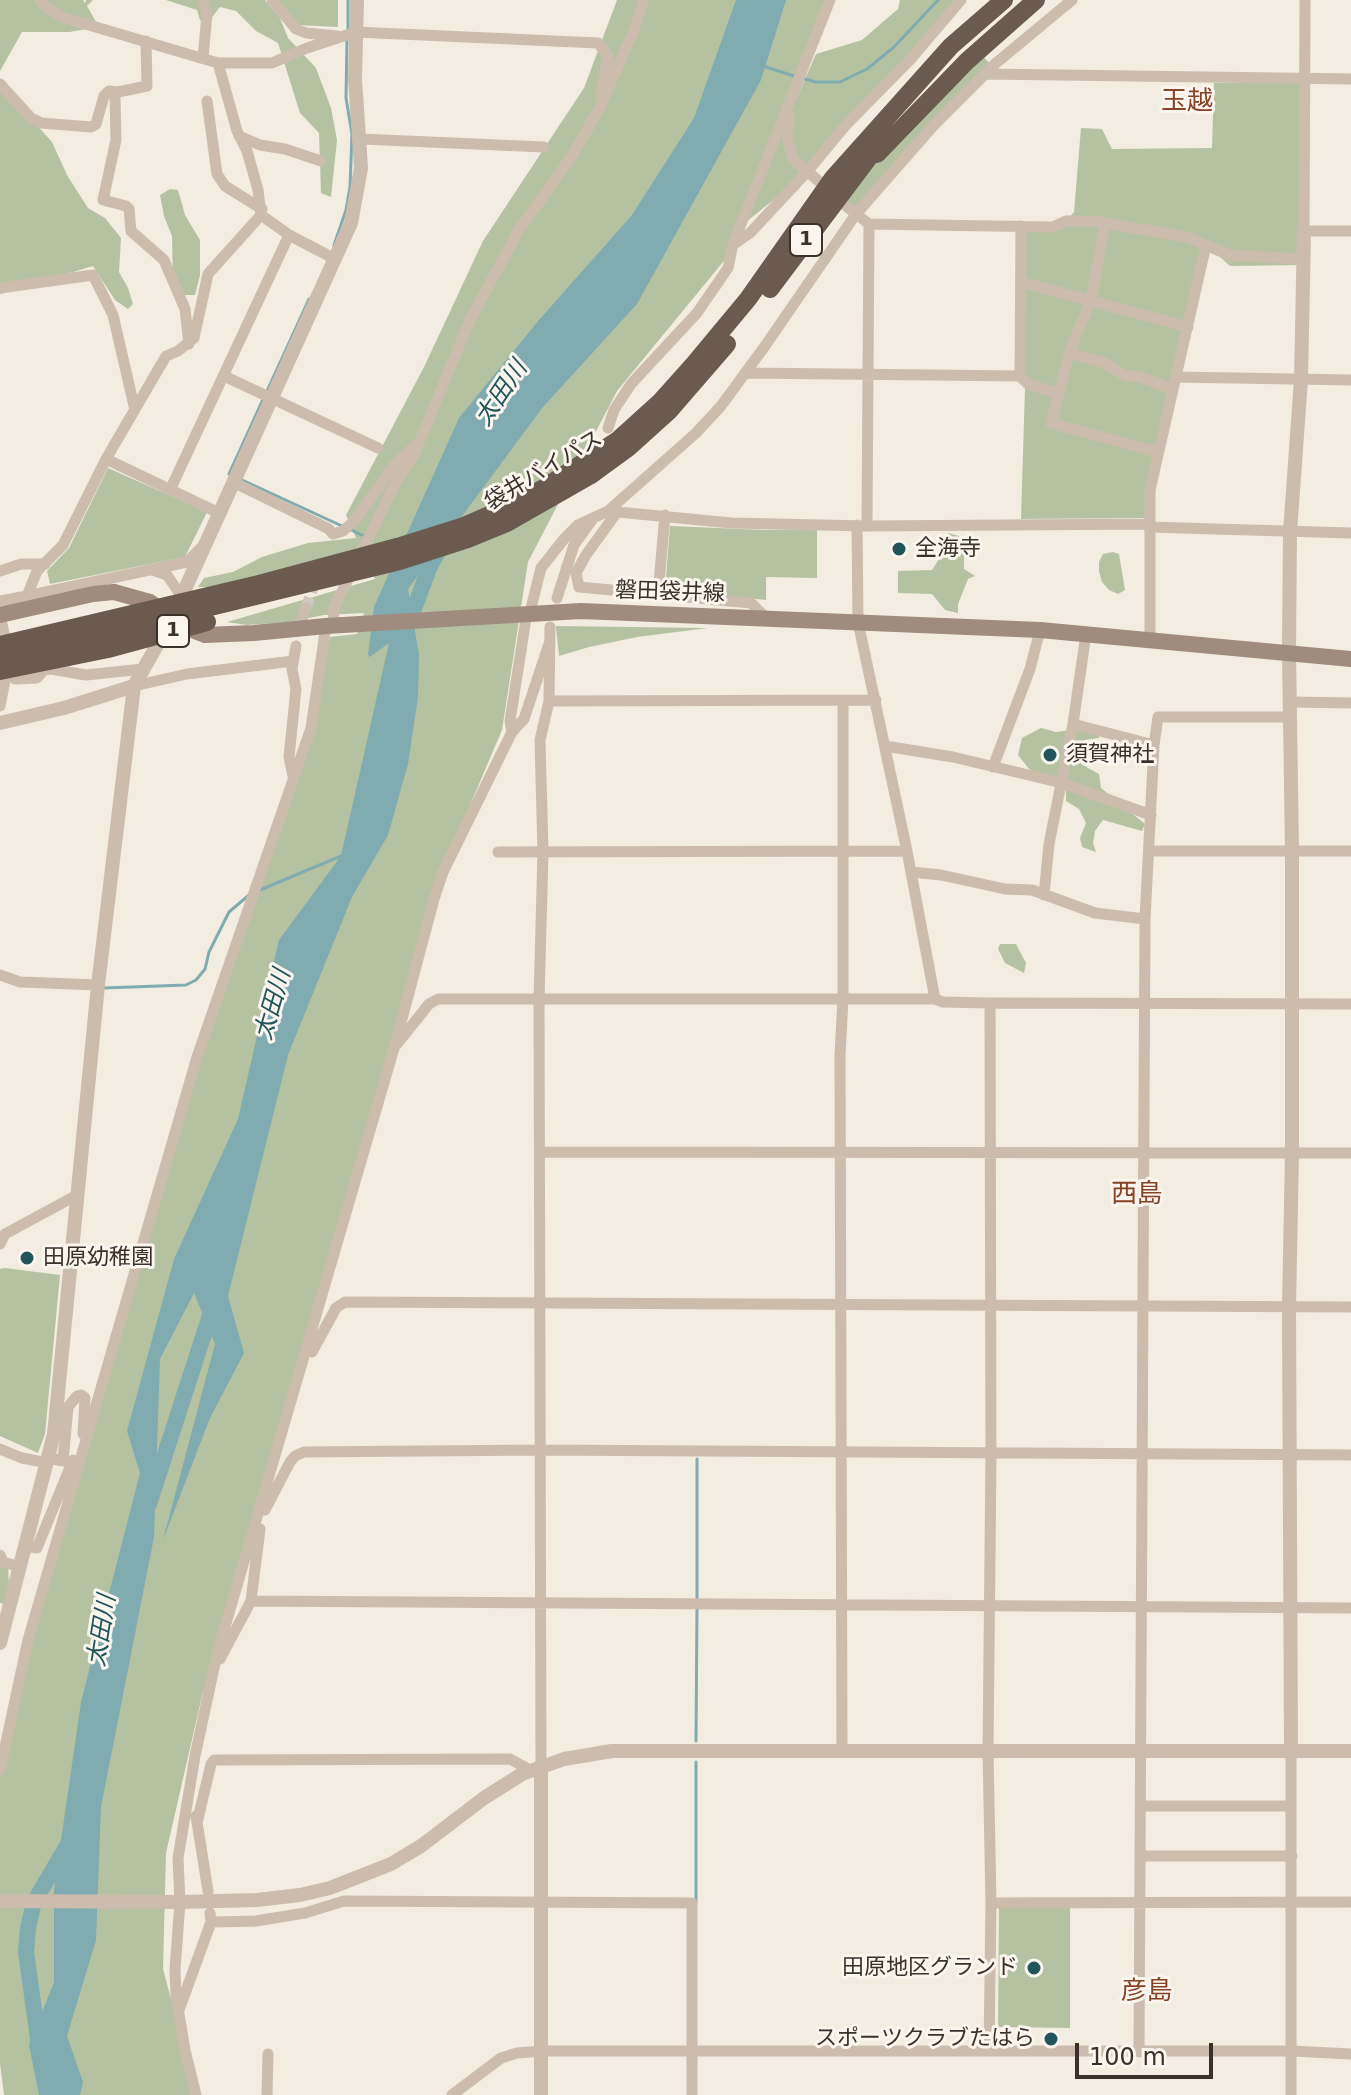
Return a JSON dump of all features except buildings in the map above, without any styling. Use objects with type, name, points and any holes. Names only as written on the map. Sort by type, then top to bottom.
[{"type":"highway","points":[[951,46],[990,0]]},
{"type":"highway","name":"袋井バイパス","points":[[0,645],[305,572],[464,526],[587,469],[660,402],[694,364],[748,299],[833,178],[951,46],[1004,0]]},
{"type":"highway","name":"袋井バイパス","points":[[3,665],[122,646],[232,615],[343,576],[468,539],[507,523],[648,430],[705,372],[900,119],[959,53],[1017,0]]},
{"type":"highway","points":[[843,195],[967,61],[1036,0]]},
{"type":"highway","points":[[0,614],[26,602]]},
{"type":"main road","name":"磐田袋井線","points":[[118,588],[150,602],[172,620],[205,635],[581,611],[1040,630],[1351,659]]},
{"type":"main road","points":[[26,602],[118,588]]},
{"type":"main road","points":[[0,636],[56,626],[156,601],[183,599]]},
{"type":"street","points":[[40,0],[47,8],[65,18],[218,63],[272,63],[349,34]]},
{"type":"street","points":[[203,0],[207,14],[203,58]]},
{"type":"street","points":[[272,0],[296,29],[306,33],[598,43],[608,56],[599,109]]},
{"type":"street","points":[[0,1640],[54,1434],[98,985],[134,686],[183,599],[351,223],[358,199],[361,139],[349,34],[357,0]]},
{"type":"street","points":[[0,1770],[26,1645],[197,1057],[315,708],[334,608],[372,527],[414,455],[470,320],[497,266],[525,220],[572,156],[599,109],[644,0]]},
{"type":"street","points":[[608,428],[614,410],[631,384],[697,313],[728,268],[733,244],[830,0]]},
{"type":"street","points":[[733,244],[750,233],[961,0]]},
{"type":"street","points":[[767,619],[751,603],[579,587],[576,573],[613,512],[696,433],[745,373],[856,214],[934,125],[986,74],[1072,0]]},
{"type":"street","points":[[1291,2095],[1289,1307],[1292,850],[1289,652],[1290,532],[1301,380],[1305,0]]},
{"type":"street","points":[[0,84],[31,118],[41,123],[91,127],[96,124],[104,96],[109,91],[147,86],[146,41]]},
{"type":"street","points":[[218,63],[239,136],[247,151],[261,212]]},
{"type":"street","points":[[986,74],[1351,79]]},
{"type":"street","points":[[118,92],[115,101],[116,140],[103,200],[126,206],[131,231],[164,260],[185,309],[189,344]]},
{"type":"street","points":[[207,101],[217,174],[225,186],[289,235],[335,259]]},
{"type":"street","points":[[791,102],[787,136],[793,159],[821,183]]},
{"type":"street","points":[[239,136],[260,145],[285,149],[321,161]]},
{"type":"street","points":[[361,139],[544,147]]},
{"type":"street","points":[[843,195],[856,214],[869,224],[1053,227],[1066,221],[1093,221],[1137,226],[1187,237],[1229,255],[1303,259]]},
{"type":"street","points":[[0,601],[26,602],[37,571],[63,545],[134,406],[166,356],[194,338],[208,274],[261,212]]},
{"type":"street","points":[[1105,223],[1091,300],[1069,353],[1051,423],[1157,452]]},
{"type":"street","points":[[869,224],[858,622],[935,999]]},
{"type":"street","points":[[1020,376],[1021,226]]},
{"type":"street","points":[[1304,231],[1351,231]]},
{"type":"street","points":[[170,490],[289,235]]},
{"type":"street","points":[[1150,639],[1150,490],[1206,245]]},
{"type":"street","points":[[0,288],[93,275],[113,315],[134,406]]},
{"type":"street","points":[[1021,282],[1188,327]]},
{"type":"street","points":[[1069,353],[1105,363],[1126,376],[1175,383],[1351,380]]},
{"type":"street","points":[[745,373],[1020,376],[1028,384],[1059,394]]},
{"type":"street","points":[[224,376],[378,448]]},
{"type":"street","points":[[233,482],[329,529],[333,534],[343,531],[355,520],[425,429]]},
{"type":"street","points":[[106,459],[219,513]]},
{"type":"street","points":[[512,732],[510,721],[526,613],[541,568],[578,525],[613,512],[731,523],[1148,526],[1351,533]]},
{"type":"street","points":[[658,594],[665,515]]},
{"type":"street","points":[[557,598],[574,545],[592,519]]},
{"type":"street","points":[[118,588],[151,570],[187,562],[205,544]]},
{"type":"street","points":[[0,571],[21,564],[45,564]]},
{"type":"street","points":[[151,570],[167,575],[183,599]]},
{"type":"street","points":[[0,614],[3,665],[0,706]]},
{"type":"street","points":[[541,2095],[541,1901],[536,1768],[542,1304],[539,1000],[543,852],[540,740],[549,701],[550,627]]},
{"type":"street","points":[[993,767],[1030,669],[1040,630]]},
{"type":"street","points":[[1044,895],[1049,844],[1073,724],[1086,634]]},
{"type":"street","points":[[196,2095],[176,1996],[173,1902],[195,1756],[214,1667],[302,1371],[443,872],[512,732],[524,719],[549,644]]},
{"type":"street","points":[[294,777],[289,757],[296,689],[293,661],[296,646]]},
{"type":"street","points":[[0,723],[187,674],[293,661]]},
{"type":"street","points":[[3,665],[15,679],[37,678],[44,670],[51,669],[86,675],[143,669]]},
{"type":"street","points":[[842,1751],[840,1055],[843,999],[843,700]]},
{"type":"street","points":[[549,701],[876,700]]},
{"type":"street","points":[[1139,2052],[1145,919],[1158,717],[1289,710],[1351,703]]},
{"type":"street","points":[[1073,724],[1154,745]]},
{"type":"street","points":[[885,746],[953,757],[1062,783],[1151,815]]},
{"type":"street","points":[[498,852],[907,851]]},
{"type":"street","points":[[1149,851],[1351,851]]},
{"type":"street","points":[[911,872],[1005,889],[1032,890],[1095,913],[1145,919]]},
{"type":"street","points":[[0,975],[20,982],[98,985]]},
{"type":"street","points":[[395,1045],[402,1042],[429,1004],[438,999],[935,999],[943,1002],[990,1003],[1351,1004]]},
{"type":"street","points":[[989,2051],[990,1003]]},
{"type":"street","points":[[541,1152],[1351,1153]]},
{"type":"street","points":[[0,1244],[5,1234],[77,1195]]},
{"type":"street","points":[[302,1371],[340,1304],[1351,1307]]},
{"type":"street","points":[[0,1449],[22,1458],[63,1461],[68,1407],[81,1395],[85,1398],[82,1432],[85,1441]]},
{"type":"street","points":[[26,1546],[37,1548],[76,1452],[85,1441]]},
{"type":"street","points":[[258,1518],[268,1508],[290,1462],[304,1452],[541,1450],[1351,1455]]},
{"type":"street","points":[[214,1667],[251,1601],[260,1529],[258,1518]]},
{"type":"street","points":[[0,1555],[3,1562],[20,1567]]},
{"type":"street","points":[[251,1601],[1351,1608]]},
{"type":"street","points":[[0,1901],[173,1902],[257,1900],[300,1895],[391,1864],[421,1846],[484,1798],[536,1768],[564,1759],[612,1751],[1351,1751]]},
{"type":"street","points":[[195,1756],[197,1823],[208,1891]]},
{"type":"street","points":[[197,1823],[214,1760],[510,1759],[536,1768]]},
{"type":"street","points":[[1141,1806],[1291,1806]]},
{"type":"street","points":[[1140,1856],[1292,1856]]},
{"type":"street","points":[[179,2010],[210,1918],[256,1921],[305,1913],[344,1901],[692,1903],[695,2053],[692,2095]]},
{"type":"street","points":[[991,1903],[1351,1902]]},
{"type":"street","points":[[452,2095],[501,2058],[542,2051],[1292,2051],[1351,2054]]},
{"type":"street","points":[[267,2095],[268,2054]]},
{"type":"green space","points":[[0,0],[83,0],[85,3],[86,0],[93,0],[87,6],[99,27],[69,32],[22,32],[0,71]]},
{"type":"green space","points":[[166,0],[265,0],[280,18],[288,38],[316,68],[331,108],[337,140],[331,197],[321,193],[319,133],[300,113],[278,43],[256,31],[236,11],[220,7],[206,25],[200,20],[197,10]]},
{"type":"green space","points":[[275,0],[338,0],[338,27],[298,25]]},
{"type":"green space","points":[[617,0],[826,0],[755,192],[816,54],[862,40],[898,9],[900,0],[960,0],[802,177],[741,226],[732,251],[617,391],[528,562],[502,730],[436,885],[290,1410],[202,1696],[166,1853],[163,1969],[197,2095],[4,2095],[0,2063],[0,1771],[26,1645],[232,950],[311,728],[330,637],[357,634],[364,613],[246,625],[227,622],[375,579],[360,546],[233,587],[198,587],[204,578],[233,572],[262,557],[308,543],[356,538],[346,515],[424,367],[483,241],[584,88]]},
{"type":"green space","points":[[978,51],[990,64],[856,214],[842,198]]},
{"type":"green space","points":[[1214,83],[1305,83],[1303,265],[1230,266],[1207,245],[1145,518],[1021,519],[1025,226],[1066,221],[1074,212],[1081,128],[1102,129],[1112,149],[1212,148]]},
{"type":"green space","points":[[0,84],[52,142],[67,175],[88,208],[105,218],[121,238],[119,272],[133,304],[128,309],[115,300],[93,266],[0,294]]},
{"type":"green space","points":[[170,189],[178,190],[185,215],[200,240],[200,275],[195,295],[184,295],[173,281],[172,236],[160,195]]},
{"type":"green space","points":[[108,468],[207,512],[185,557],[50,584],[47,571],[69,548]]},
{"type":"green space","points":[[670,526],[817,529],[817,578],[766,577],[766,600],[665,590]]},
{"type":"green space","points":[[948,533],[959,536],[964,569],[975,576],[968,579],[958,604],[958,613],[945,610],[932,594],[898,593],[898,571],[932,570],[942,554],[940,546]]},
{"type":"green space","points":[[1103,554],[1119,554],[1125,590],[1118,594],[1102,582],[1099,571]]},
{"type":"green space","points":[[556,626],[708,628],[637,637],[559,656]]},
{"type":"green space","points":[[1041,728],[1056,732],[1088,728],[1100,731],[1099,738],[1085,740],[1081,749],[1081,764],[1099,774],[1101,788],[1145,824],[1142,831],[1103,820],[1095,831],[1093,843],[1096,852],[1082,847],[1080,838],[1086,823],[1079,809],[1066,801],[1066,791],[1029,769],[1018,755],[1022,738]]},
{"type":"green space","points":[[1000,944],[1016,944],[1026,963],[1024,973],[1005,963],[998,949]]},
{"type":"green space","points":[[0,1269],[60,1275],[45,1434],[38,1453],[0,1436]]},
{"type":"green space","points":[[0,1564],[8,1565],[10,1605],[0,1603]]},
{"type":"green space","name":"田原地区グランド","points":[[999,1908],[1070,1908],[1070,2028],[998,2027]]},
{"type":"water","points":[[736,0],[786,0],[761,80],[637,304],[543,407],[408,589],[419,655],[418,697],[408,764],[388,835],[352,897],[288,1055],[228,1296],[244,1353],[210,1418],[163,1540],[215,1344],[194,1293],[160,1359],[154,1537],[101,1807],[96,1940],[67,2036],[83,2082],[80,2095],[39,2095],[29,2045],[54,1982],[54,1889],[81,1702],[140,1473],[127,1431],[174,1259],[238,1119],[279,940],[341,856],[389,643],[370,657],[368,655],[374,607],[459,418],[539,320],[632,215],[694,118]]},
{"type":"waterway","points":[[348,0],[348,32]]},
{"type":"waterway","points":[[802,78],[815,82],[840,82],[867,69],[894,47],[938,0]]},
{"type":"waterway","points":[[334,245],[350,187],[352,134],[346,98],[347,40]]},
{"type":"waterway","points":[[763,66],[794,76]]},
{"type":"waterway","points":[[267,391],[309,299]]},
{"type":"waterway","points":[[233,476],[229,474],[264,397]]},
{"type":"waterway","points":[[240,479],[342,526]]},
{"type":"waterway","points":[[349,529],[364,536]]},
{"type":"waterway","name":"太田川","points":[[405,633],[430,566],[444,541]]},
{"type":"waterway","points":[[260,890],[341,856]]},
{"type":"waterway","points":[[104,988],[186,985],[196,980],[205,969],[209,952],[229,912],[249,895]]},
{"type":"waterway","name":"太田川","points":[[149,1504],[213,1306]]},
{"type":"waterway","points":[[697,1459],[697,1599]]},
{"type":"waterway","points":[[696,1741],[697,1607]]},
{"type":"waterway","points":[[696,1762],[696,1903]]},
{"type":"waterway","name":"太田川","points":[[39,2046],[26,1952],[28,1928],[34,1902],[68,1844]]},
{"type":"tunnel","points":[[306,608],[316,579]]},
{"type":"place","name":"全海寺","points":[[899,549]]},
{"type":"place","name":"須賀神社","points":[[1050,755]]},
{"type":"place","name":"田原幼稚園","points":[[27,1258]]},
{"type":"place","name":"田原地区グランド","points":[[1034,1968]]},
{"type":"place","name":"スポーツクラブたはら","points":[[1051,2039]]},
{"type":"district","name":"玉越","points":[[1187,102]]},
{"type":"district","name":"西島","points":[[1137,1195]]},
{"type":"district","name":"彦島","points":[[1147,1992]]}]
